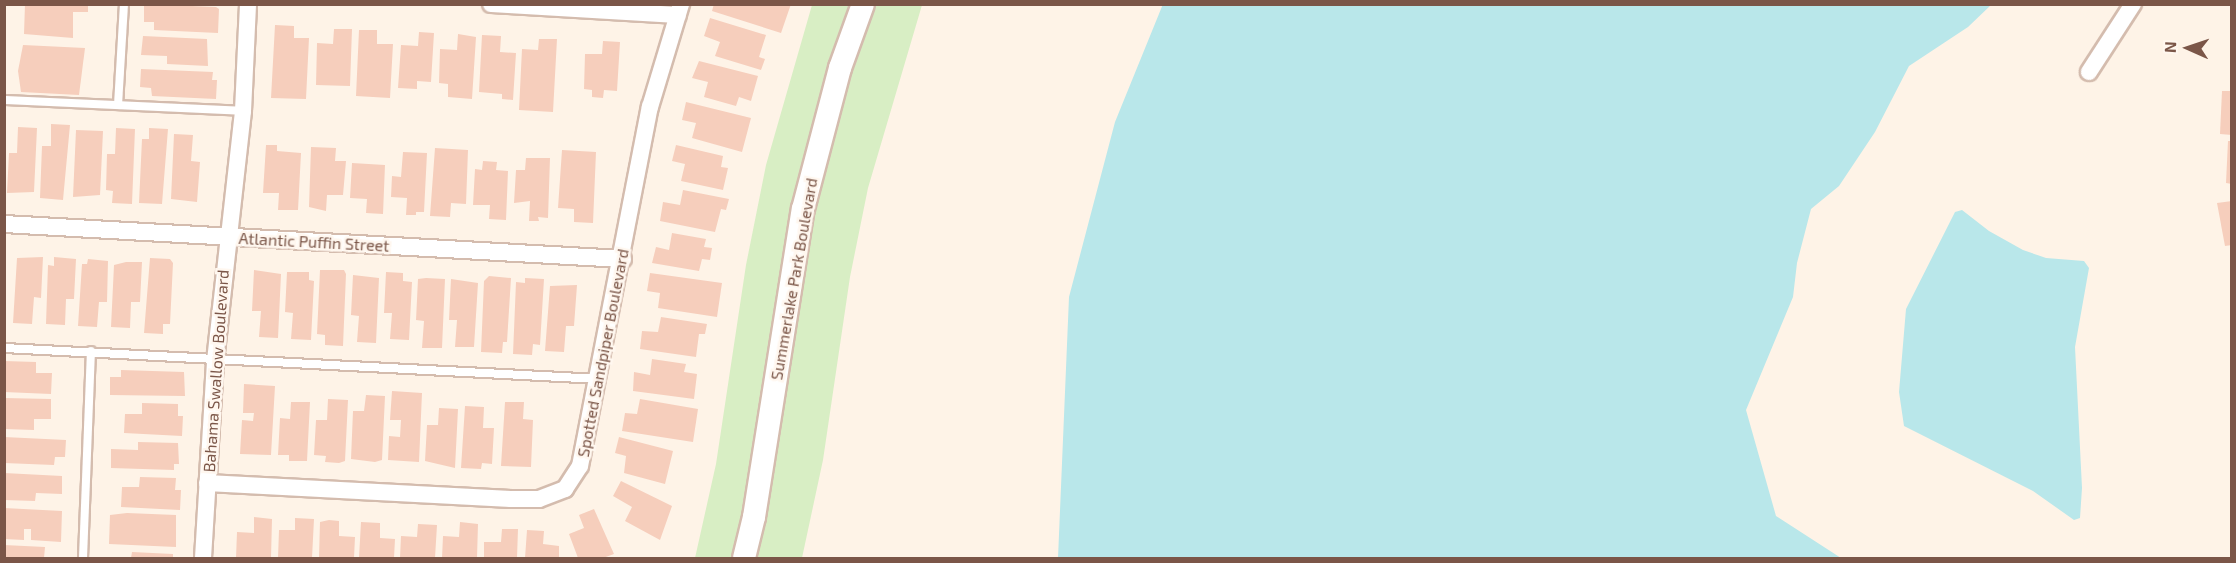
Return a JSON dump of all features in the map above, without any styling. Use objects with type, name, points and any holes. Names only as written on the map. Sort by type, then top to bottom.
[{"type":"main road","name":"Summerlake Park Boulevard","points":[[744,558],[754,517],[803,209],[840,68],[863,4]]},
{"type":"street","name":"Bahama Swallow Boulevard","points":[[203,558],[215,361],[227,237],[243,111],[248,4]]},
{"type":"street","points":[[491,4],[680,10]]},
{"type":"street","points":[[2089,72],[2133,4]]},
{"type":"street","name":"Spotted Sandpiper Boulevard","points":[[207,483],[539,499],[565,489],[580,466],[600,379],[650,107],[680,10]]},
{"type":"street","name":"Atlantic Puffin Street","points":[[4,224],[623,259]]},
{"type":"lane","points":[[118,105],[124,4]]},
{"type":"lane","points":[[4,100],[243,111]]},
{"type":"lane","points":[[4,348],[189,355],[215,361],[600,379]]},
{"type":"lane","points":[[83,558],[91,351]]},
{"type":"green space","points":[[812,5],[851,5],[787,243],[755,457],[732,558],[695,558],[716,464],[746,265],[766,165]]},
{"type":"green space","points":[[862,5],[922,5],[868,188],[850,277],[823,460],[802,558],[744,558],[778,362]]},
{"type":"water","points":[[1163,4],[1991,5],[1968,27],[1909,66],[1875,132],[1839,186],[1811,209],[1797,263],[1793,297],[1746,410],[1776,516],[1841,558],[1058,558],[1069,297],[1115,122]]},
{"type":"water","points":[[1962,210],[1989,231],[2023,250],[2046,258],[2084,261],[2089,268],[2075,347],[2082,488],[2080,518],[2074,520],[2033,491],[1904,426],[1899,392],[1906,309],[1955,212]]},
{"type":"building","points":[[25,4],[88,4],[88,12],[73,12],[73,38],[24,34]]},
{"type":"building","points":[[144,4],[216,7],[219,9],[218,33],[154,30],[154,22],[144,22]]},
{"type":"building","points":[[714,4],[791,4],[781,33],[712,11]]},
{"type":"building","points":[[710,18],[766,35],[759,57],[765,59],[761,70],[715,56],[720,42],[704,36]]},
{"type":"building","points":[[275,25],[294,26],[294,38],[309,38],[306,99],[271,98]]},
{"type":"building","points":[[334,29],[352,29],[350,86],[316,85],[317,43],[333,44]]},
{"type":"building","points":[[359,30],[377,30],[377,44],[393,44],[390,98],[356,96]]},
{"type":"building","points":[[419,32],[434,33],[431,82],[417,81],[417,89],[398,88],[401,45],[418,46]]},
{"type":"building","points":[[458,34],[476,37],[472,99],[448,97],[448,84],[439,83],[440,49],[457,50]]},
{"type":"building","points":[[482,35],[501,36],[500,52],[516,53],[513,100],[502,99],[502,94],[479,92]]},
{"type":"building","points":[[143,36],[207,39],[208,66],[167,64],[167,56],[141,55]]},
{"type":"building","points":[[539,39],[557,39],[553,112],[519,110],[522,49],[538,50]]},
{"type":"building","points":[[603,41],[620,42],[617,91],[604,90],[603,98],[592,97],[592,90],[584,89],[585,54],[602,54]]},
{"type":"building","points":[[23,45],[85,48],[79,95],[21,92],[18,71]]},
{"type":"building","points":[[699,61],[758,76],[751,101],[739,97],[736,106],[704,97],[708,82],[692,78]]},
{"type":"building","points":[[141,69],[213,72],[212,80],[217,80],[216,99],[152,96],[151,88],[140,87]]},
{"type":"building","points":[[2222,91],[2232,91],[2232,135],[2220,134]]},
{"type":"building","points":[[686,102],[751,118],[742,152],[692,138],[696,123],[682,120]]},
{"type":"building","points":[[51,124],[70,125],[63,200],[40,198],[42,146],[51,146]]},
{"type":"building","points":[[18,127],[37,128],[34,192],[7,193],[9,153],[17,153]]},
{"type":"building","points":[[116,128],[135,129],[132,204],[112,203],[113,191],[106,190],[107,154],[115,154]]},
{"type":"building","points":[[149,128],[168,129],[162,204],[139,203],[142,139],[149,139]]},
{"type":"building","points":[[76,130],[103,131],[100,195],[73,197]]},
{"type":"building","points":[[174,134],[193,135],[191,161],[200,162],[197,202],[171,199]]},
{"type":"building","points":[[2228,141],[2232,141],[2232,184],[2226,183]]},
{"type":"building","points":[[266,145],[277,145],[277,151],[301,153],[298,210],[278,210],[279,193],[263,193]]},
{"type":"building","points":[[676,145],[723,156],[721,167],[728,168],[723,190],[681,181],[685,164],[672,161]]},
{"type":"building","points":[[311,147],[336,148],[335,161],[346,161],[343,195],[327,195],[326,211],[309,207]]},
{"type":"building","points":[[435,148],[468,150],[466,204],[451,203],[450,217],[430,216]]},
{"type":"building","points":[[562,150],[596,152],[593,223],[574,222],[574,209],[558,208]]},
{"type":"building","points":[[403,152],[427,153],[424,212],[416,212],[416,215],[406,215],[407,198],[391,197],[392,176],[401,177]]},
{"type":"building","points":[[526,158],[550,158],[548,218],[538,217],[539,221],[529,221],[530,201],[514,203],[516,170],[525,170]]},
{"type":"building","points":[[483,161],[497,162],[496,170],[508,171],[506,220],[489,219],[490,205],[473,205],[475,169],[482,170]]},
{"type":"building","points":[[352,163],[385,165],[383,214],[366,213],[367,199],[350,198]]},
{"type":"building","points":[[683,190],[729,199],[726,210],[721,209],[715,232],[660,221],[663,202],[680,205]]},
{"type":"building","points":[[2232,201],[2232,245],[2225,246],[2217,203]]},
{"type":"building","points":[[672,233],[706,239],[704,247],[712,248],[710,260],[702,259],[699,271],[652,263],[656,247],[669,250]]},
{"type":"building","points":[[43,257],[41,298],[34,297],[32,324],[13,323],[17,258]]},
{"type":"building","points":[[54,257],[76,259],[74,299],[66,299],[65,325],[46,324],[48,265],[54,266]]},
{"type":"building","points":[[150,258],[170,259],[173,263],[170,324],[163,324],[163,334],[144,333]]},
{"type":"building","points":[[88,259],[108,261],[107,302],[99,302],[97,327],[78,326],[82,264],[87,264]]},
{"type":"building","points":[[142,262],[140,302],[131,302],[130,328],[111,327],[114,265]]},
{"type":"building","points":[[254,270],[281,274],[278,338],[259,337],[261,311],[252,311]]},
{"type":"building","points":[[320,270],[344,270],[346,274],[343,346],[325,345],[325,335],[317,334]]},
{"type":"building","points":[[287,272],[309,272],[309,280],[314,281],[311,340],[291,339],[293,313],[285,312]]},
{"type":"building","points":[[386,272],[403,273],[403,281],[412,282],[409,340],[390,339],[392,313],[384,313]]},
{"type":"building","points":[[650,273],[722,283],[717,317],[658,308],[660,293],[647,291]]},
{"type":"building","points":[[353,275],[379,278],[376,343],[357,342],[359,316],[351,315]]},
{"type":"building","points":[[489,276],[511,278],[507,342],[503,342],[502,353],[481,352],[484,281]]},
{"type":"building","points":[[525,278],[544,279],[540,345],[533,344],[532,355],[513,354],[516,282],[525,283]]},
{"type":"building","points":[[418,279],[445,279],[442,348],[422,348],[424,321],[416,320]]},
{"type":"building","points":[[451,279],[478,283],[474,347],[455,347],[457,320],[449,320]]},
{"type":"building","points":[[577,285],[574,326],[566,326],[564,352],[545,351],[550,286]]},
{"type":"building","points":[[661,317],[707,324],[705,334],[699,334],[696,357],[640,349],[642,331],[658,332]]},
{"type":"building","points":[[652,359],[686,364],[684,372],[697,374],[694,399],[633,391],[634,372],[650,375]]},
{"type":"building","points":[[4,361],[36,362],[36,373],[52,373],[51,394],[4,392]]},
{"type":"building","points":[[121,370],[184,372],[185,396],[110,395],[110,377],[121,377]]},
{"type":"building","points":[[244,384],[275,386],[271,455],[240,454],[242,420],[253,421],[254,413],[243,413]]},
{"type":"building","points":[[392,391],[422,393],[419,462],[388,460],[389,436],[400,437],[401,420],[390,420]]},
{"type":"building","points":[[366,395],[385,396],[382,460],[375,462],[351,459],[353,411],[364,411]]},
{"type":"building","points":[[4,398],[51,399],[51,419],[34,419],[34,430],[4,429]]},
{"type":"building","points":[[328,399],[348,400],[345,461],[339,463],[325,462],[326,456],[314,455],[316,420],[327,420]]},
{"type":"building","points":[[640,399],[698,409],[693,442],[622,431],[625,413],[637,414]]},
{"type":"building","points":[[291,402],[310,402],[307,461],[289,461],[289,455],[278,455],[280,418],[290,419]]},
{"type":"building","points":[[505,402],[524,402],[523,419],[533,420],[531,467],[501,466]]},
{"type":"building","points":[[142,403],[178,404],[178,416],[183,416],[182,436],[124,433],[125,414],[142,414]]},
{"type":"building","points":[[465,406],[484,407],[483,428],[494,428],[492,464],[482,463],[481,469],[461,468]]},
{"type":"building","points":[[439,408],[458,409],[455,468],[425,461],[427,425],[438,425]]},
{"type":"building","points":[[4,437],[66,440],[65,457],[55,457],[54,465],[4,463]]},
{"type":"building","points":[[619,437],[673,451],[665,484],[624,473],[626,456],[615,453]]},
{"type":"building","points":[[138,442],[178,443],[179,464],[174,464],[174,470],[111,468],[111,449],[138,450]]},
{"type":"building","points":[[4,473],[62,476],[62,494],[36,493],[35,501],[4,500]]},
{"type":"building","points":[[140,477],[176,478],[175,490],[181,490],[180,510],[121,507],[122,487],[139,487]]},
{"type":"building","points":[[621,481],[672,506],[660,540],[625,521],[632,507],[613,496]]},
{"type":"building","points":[[4,508],[62,511],[61,542],[31,540],[31,529],[24,529],[24,540],[4,539]]},
{"type":"building","points":[[594,509],[614,554],[603,558],[578,558],[569,534],[584,528],[579,515]]},
{"type":"building","points":[[127,513],[176,515],[176,547],[109,544],[110,515]]},
{"type":"building","points":[[254,517],[272,519],[271,558],[236,558],[237,532],[254,533]]},
{"type":"building","points":[[295,518],[314,519],[312,558],[278,558],[279,530],[295,530]]},
{"type":"building","points":[[339,521],[339,536],[355,537],[354,558],[319,558],[320,522]]},
{"type":"building","points":[[361,522],[380,523],[380,538],[395,539],[394,558],[359,558]]},
{"type":"building","points":[[460,522],[478,524],[477,558],[442,558],[443,536],[459,537]]},
{"type":"building","points":[[418,524],[437,525],[435,558],[400,558],[401,536],[417,537]]},
{"type":"building","points":[[502,529],[518,529],[517,558],[484,558],[484,542],[501,542]]},
{"type":"building","points":[[527,530],[544,531],[543,544],[559,546],[559,558],[525,558]]},
{"type":"building","points":[[4,545],[45,547],[44,558],[4,558]]},
{"type":"building","points":[[132,552],[173,554],[173,558],[131,558]]}]
